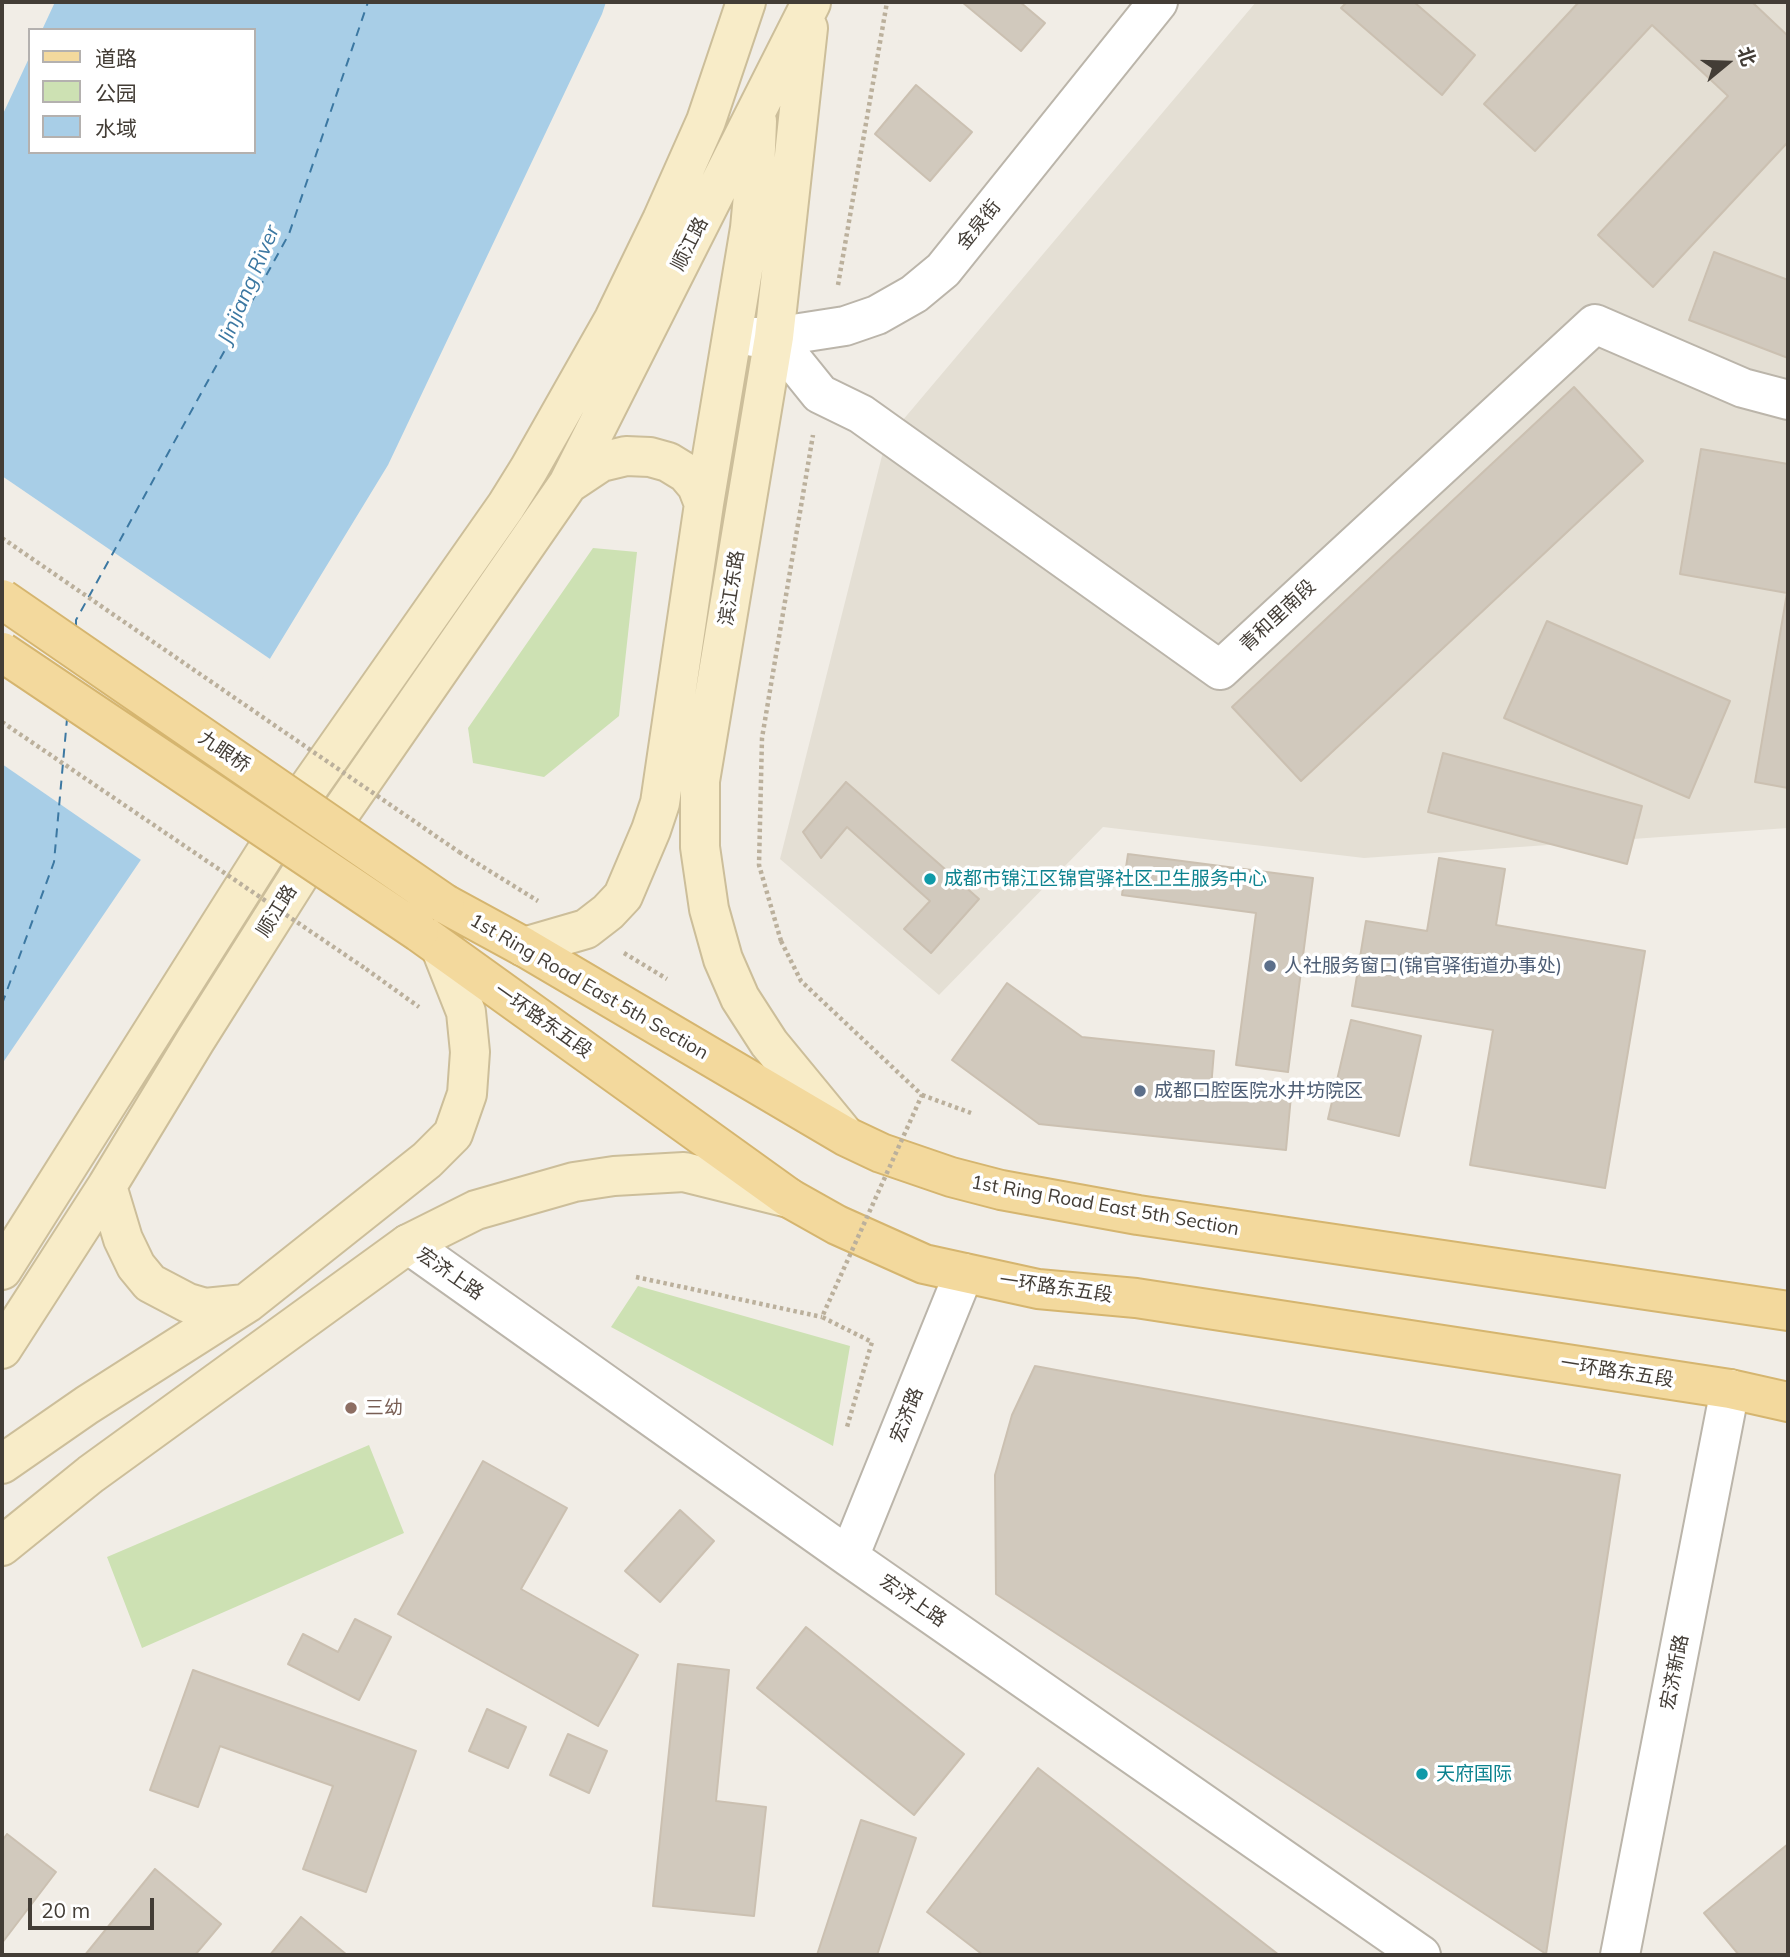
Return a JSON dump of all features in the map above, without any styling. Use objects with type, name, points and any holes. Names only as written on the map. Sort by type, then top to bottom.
[{"type":"main road","points":[[524,947],[586,929],[608,912],[623,896],[660,803],[704,504],[751,214],[757,110],[746,2]]},
{"type":"main road","points":[[2,1270],[290,814],[506,506],[614,319],[662,220],[705,121],[746,2]]},
{"type":"main road","name":"顺江路","points":[[2,1349],[107,1186],[325,835],[568,484],[811,2]]},
{"type":"main road","name":"滨江东路","points":[[811,2],[774,337],[700,781],[700,847],[709,909],[723,958],[740,998],[769,1043],[845,1136]]},
{"type":"main road","name":"顺江路","points":[[568,484],[601,462],[626,456],[650,457],[668,462],[686,473],[697,486],[704,504]]},
{"type":"main road","name":"九眼桥","points":[[2,599],[445,904]]},
{"type":"main road","points":[[2,652],[430,940],[466,1012],[470,1052],[467,1094],[453,1135],[427,1160],[247,1303],[87,1405],[2,1464]]},
{"type":"main road","name":"1st Ring Road East 5th Section","points":[[445,904],[524,947],[845,1136],[881,1153],[951,1177],[1001,1190],[1138,1215],[1788,1311]]},
{"type":"main road","name":"一环路东五段","points":[[430,940],[789,1198],[837,1225],[924,1264],[1038,1289],[1136,1298],[1730,1390],[1788,1402]]},
{"type":"main road","points":[[2,1546],[91,1474],[408,1244],[477,1210],[574,1182],[614,1176],[684,1172],[789,1198]]},
{"type":"main road","points":[[107,1186],[123,1239],[136,1266],[150,1283],[177,1298],[205,1308],[247,1303]]},
{"type":"street","name":"金泉街","points":[[732,337],[774,337],[831,328],[877,315],[914,294],[943,270],[1158,2]]},
{"type":"street","name":"青和里南段","points":[[774,337],[820,394],[861,414],[1220,670],[1595,324],[1743,388],[1788,400]]},
{"type":"street","name":"宏济上路","points":[[408,1244],[849,1557],[1421,1955]]},
{"type":"street","name":"宏济路","points":[[849,1557],[964,1273]]},
{"type":"street","name":"宏济新路","points":[[1620,1955],[1730,1390]]},
{"type":"path","points":[[831,328],[887,2]]},
{"type":"path","points":[[820,394],[762,738],[759,865],[781,941],[801,981],[922,1095],[971,1113]]},
{"type":"path","points":[[2,538],[458,852]]},
{"type":"path","points":[[2,722],[366,969]]},
{"type":"path","points":[[822,1317],[922,1095]]},
{"type":"path","points":[[636,1277],[822,1317],[872,1342],[847,1427]]},
{"type":"shaded area","points":[[1256,2],[1788,2],[1788,828],[1364,858],[1103,827],[939,995],[780,859],[886,440]]},
{"type":"green space","points":[[593,548],[637,552],[619,716],[544,777],[473,763],[468,728]]},
{"type":"green space","points":[[638,1286],[850,1346],[833,1446],[611,1327]]},
{"type":"green space","points":[[369,1445],[404,1533],[142,1648],[107,1557]]},
{"type":"water","name":"Jinjiang River","points":[[55,2],[606,2],[388,465],[204,767],[2,1064],[2,116],[28,60],[28,154],[256,154],[256,28],[43,28]]},
{"type":"pier","points":[[2,476],[273,661],[207,769],[144,862],[2,764]]},
{"type":"building","points":[[962,2],[1020,2],[1045,23],[1021,51]]},
{"type":"building","points":[[1347,2],[1414,2],[1475,55],[1442,95],[1341,8]]},
{"type":"building","points":[[1579,2],[1752,2],[1788,36],[1788,142],[1653,287],[1598,235],[1728,96],[1652,25],[1535,151],[1484,104]]},
{"type":"building","points":[[916,85],[972,132],[930,181],[875,134]]},
{"type":"building","points":[[1714,252],[1788,280],[1788,358],[1689,320]]},
{"type":"building","points":[[1574,387],[1643,461],[1301,781],[1232,707]]},
{"type":"building","points":[[1701,449],[1788,464],[1788,788],[1755,782],[1787,593],[1680,574]]},
{"type":"building","points":[[1547,621],[1730,701],[1689,798],[1504,718]]},
{"type":"building","points":[[1443,753],[1642,806],[1627,864],[1428,812]]},
{"type":"building","name":"成都市锦江区锦官驿社区卫生服务中心","points":[[846,782],[979,899],[931,953],[904,929],[930,901],[847,827],[821,858],[803,832]]},
{"type":"building","points":[[1128,854],[1313,878],[1288,1072],[1236,1065],[1256,913],[1122,895]]},
{"type":"building","points":[[1439,858],[1505,869],[1496,925],[1645,951],[1605,1188],[1470,1165],[1493,1030],[1352,1006],[1366,921],[1427,931]]},
{"type":"building","points":[[1007,983],[1082,1037],[1214,1051],[1211,1088],[1291,1096],[1286,1150],[1039,1124],[952,1060]]},
{"type":"building","points":[[1351,1020],[1421,1036],[1399,1136],[1328,1119]]},
{"type":"building","name":"天府国际","points":[[1035,1366],[1620,1475],[1546,1954],[996,1594],[995,1475],[1012,1415]]},
{"type":"building","points":[[483,1461],[567,1508],[521,1589],[638,1655],[598,1726],[398,1614]]},
{"type":"building","points":[[680,1510],[714,1541],[660,1602],[625,1571]]},
{"type":"building","points":[[355,1619],[391,1637],[359,1700],[288,1664],[303,1634],[338,1652]]},
{"type":"building","points":[[806,1627],[964,1754],[914,1815],[757,1688]]},
{"type":"building","points":[[678,1664],[729,1670],[716,1801],[766,1807],[754,1916],[653,1906]]},
{"type":"building","points":[[193,1670],[416,1751],[366,1892],[303,1869],[333,1786],[220,1746],[198,1807],[150,1790]]},
{"type":"building","points":[[487,1709],[526,1727],[508,1768],[469,1751]]},
{"type":"building","points":[[568,1734],[607,1751],[589,1793],[550,1775]]},
{"type":"building","points":[[1038,1768],[1279,1955],[983,1955],[927,1912]]},
{"type":"building","points":[[861,1820],[916,1838],[877,1955],[817,1955]]},
{"type":"building","points":[[7,1834],[56,1872],[2,1943],[2,1841]]},
{"type":"building","points":[[1788,1844],[1788,1955],[1739,1955],[1704,1913]]},
{"type":"building","points":[[155,1869],[221,1924],[195,1955],[85,1955]]},
{"type":"building","points":[[301,1917],[347,1955],[270,1955]]},
{"type":"ferry route","points":[[76,626],[76,620],[289,234],[368,2]]},
{"type":"ferry route","points":[[2,1004],[54,862],[67,719]]},
{"type":"place","name":"成都市锦江区锦官驿社区卫生服务中心","points":[[930,879]]},
{"type":"place","name":"人社服务窗口(锦官驿街道办事处)","points":[[1270,966]]},
{"type":"place","name":"成都口腔医院水井坊院区","points":[[1140,1091]]},
{"type":"place","name":"三幼","points":[[351,1408]]},
{"type":"place","name":"天府国际","points":[[1422,1774]]}]
